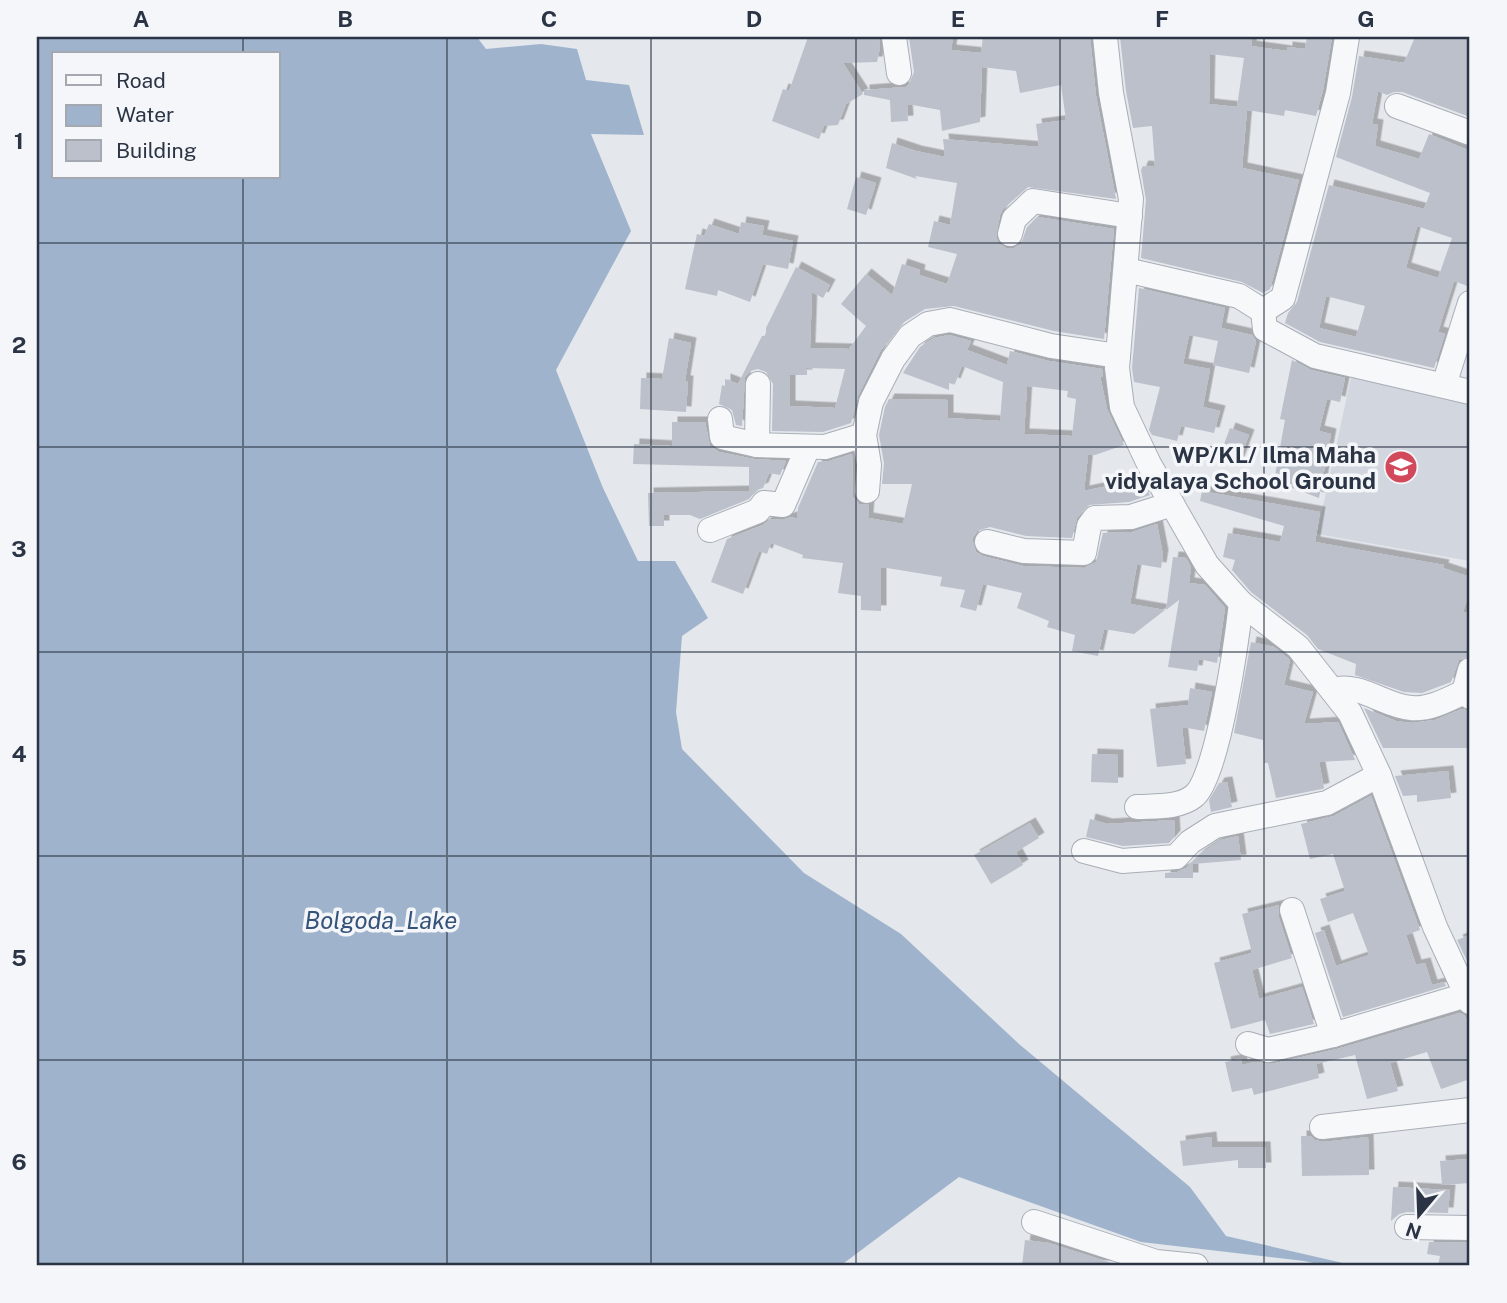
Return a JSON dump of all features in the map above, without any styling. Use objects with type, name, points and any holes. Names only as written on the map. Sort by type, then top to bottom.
[{"type":"street","points":[[894,37],[899,73]]},
{"type":"street","points":[[1105,37],[1111,93],[1131,199],[1118,356],[1122,407],[1149,464],[1207,565],[1241,603],[1298,647],[1350,713],[1379,775],[1435,927],[1469,997],[1268,1051],[1248,1044]]},
{"type":"street","points":[[1263,311],[1283,298],[1338,93],[1347,37]]},
{"type":"street","points":[[1397,106],[1470,133]]},
{"type":"street","points":[[1010,234],[1014,219],[1033,201],[1130,216]]},
{"type":"street","points":[[1126,270],[1239,296],[1263,311]]},
{"type":"street","points":[[1444,385],[1470,303]]},
{"type":"street","points":[[1263,311],[1265,329],[1315,356],[1470,391]]},
{"type":"street","points":[[867,491],[869,465],[864,435],[872,402],[893,359],[910,337],[928,324],[950,320],[1051,346],[1118,356]]},
{"type":"street","points":[[757,446],[758,384]]},
{"type":"street","points":[[720,419],[722,437],[757,446],[825,447],[864,435]]},
{"type":"street","points":[[710,530],[758,511],[764,503],[783,505],[808,447]]},
{"type":"street","points":[[987,542],[1024,551],[1084,554],[1089,526],[1095,518],[1131,517],[1172,505]]},
{"type":"street","points":[[1137,807],[1172,805],[1194,796],[1205,783],[1228,695],[1241,603]]},
{"type":"street","points":[[1332,690],[1345,686],[1412,709],[1441,703],[1468,686]]},
{"type":"street","points":[[1084,851],[1122,861],[1177,857],[1190,842],[1215,826],[1326,803],[1379,775]]},
{"type":"street","points":[[1292,910],[1333,1035]]},
{"type":"street","points":[[1322,1127],[1470,1110]]},
{"type":"street","points":[[1034,1222],[1156,1262],[1196,1266]]},
{"type":"street","points":[[1407,1227],[1470,1228]]},
{"type":"shaded area","name":"WP/KL/ Ilma Maha vidyalaya School Ground","points":[[1352,373],[1470,401],[1470,561],[1317,534]]},
{"type":"water","name":"Bolgoda_Lake","points":[[37,37],[477,37],[486,49],[541,44],[577,49],[586,80],[629,85],[644,135],[591,134],[631,231],[556,370],[603,488],[638,561],[675,561],[708,618],[682,636],[676,712],[682,749],[804,873],[901,934],[1019,1044],[1190,1187],[1226,1236],[1356,1266],[1327,1266],[1141,1242],[959,1177],[840,1266],[37,1266]]},
{"type":"building","points":[[808,37],[879,37],[877,62],[843,63],[863,94],[846,104],[838,125],[824,126],[819,139],[772,121],[783,89],[789,91]]},
{"type":"building","points":[[909,37],[953,37],[951,50],[981,53],[983,37],[1090,37],[1096,96],[1116,199],[1028,187],[1003,209],[996,237],[999,244],[1014,248],[1021,244],[1027,227],[1038,217],[1114,229],[1104,339],[1054,331],[954,306],[925,309],[901,324],[881,350],[858,396],[851,423],[823,432],[772,431],[773,384],[766,372],[758,369],[750,371],[745,377],[742,426],[736,425],[732,410],[719,404],[722,385],[725,386],[725,379],[738,384],[762,336],[766,336],[766,328],[796,267],[830,285],[823,298],[812,292],[810,348],[849,349],[866,326],[841,304],[866,274],[892,295],[902,264],[920,270],[919,275],[947,284],[957,254],[928,247],[934,221],[950,225],[957,183],[915,176],[917,179],[886,168],[892,143],[945,157],[943,139],[1039,147],[1036,124],[1066,120],[1061,85],[1020,93],[1016,71],[982,67],[980,122],[942,131],[940,110],[907,104],[908,121],[891,122],[890,100],[864,95],[864,90],[906,87],[914,72]],"holes":[[[807,368],[845,369],[835,408],[790,406],[790,375],[807,375]]]},
{"type":"building","points":[[1120,37],[1252,37],[1251,46],[1287,51],[1287,47],[1305,49],[1307,37],[1332,37],[1316,116],[1285,110],[1284,116],[1247,110],[1242,168],[1299,180],[1270,289],[1263,293],[1242,282],[1141,258],[1146,200],[1141,170],[1143,166],[1155,167],[1152,126],[1133,128]],"holes":[[[1210,54],[1244,58],[1237,107],[1209,104]]]},
{"type":"building","points":[[1415,37],[1470,37],[1470,117],[1402,92],[1387,95],[1378,91],[1372,124],[1378,125],[1375,146],[1419,159],[1429,134],[1470,151],[1470,287],[1454,281],[1438,332],[1445,334],[1434,368],[1320,342],[1285,323],[1288,313],[1297,302],[1329,185],[1424,209],[1430,193],[1336,157],[1352,97],[1359,56],[1404,63]],"holes":[[[1417,226],[1452,238],[1438,278],[1406,268]],[[1326,296],[1365,306],[1356,337],[1319,328]]]},
{"type":"building","points":[[856,177],[876,183],[866,215],[847,209]]},
{"type":"building","points":[[741,222],[764,226],[762,235],[793,241],[788,269],[763,264],[750,302],[718,290],[717,296],[685,289],[697,234],[704,236],[709,224],[739,234]]},
{"type":"building","points":[[1139,288],[1225,308],[1221,328],[1252,335],[1256,341],[1249,373],[1213,365],[1218,341],[1189,335],[1183,364],[1210,369],[1203,407],[1220,411],[1214,433],[1181,426],[1177,441],[1152,435],[1149,430],[1160,387],[1134,382],[1132,368]]},
{"type":"building","points":[[949,335],[971,341],[967,350],[1007,365],[1010,351],[1049,361],[1102,369],[1103,377],[1100,376],[1107,409],[1124,445],[1088,455],[1084,491],[1136,480],[1138,474],[1150,495],[1129,502],[1088,505],[1077,518],[1072,538],[1026,536],[990,527],[977,531],[972,539],[976,552],[983,556],[1023,566],[1084,568],[1096,562],[1103,533],[1132,532],[1157,524],[1163,555],[1161,568],[1137,564],[1130,604],[1165,610],[1134,634],[1104,629],[1098,656],[1072,651],[1075,635],[1047,627],[1049,621],[1017,608],[1022,593],[983,584],[976,611],[960,607],[965,590],[940,586],[942,577],[881,567],[881,611],[861,610],[861,596],[838,593],[843,563],[802,558],[803,555],[771,543],[767,554],[759,551],[743,594],[711,582],[727,539],[763,525],[771,519],[797,519],[798,508],[818,462],[852,454],[853,497],[859,504],[869,505],[868,518],[903,524],[912,484],[882,484],[884,463],[879,435],[889,399],[948,400],[948,418],[1000,421],[1003,382],[962,366],[955,384],[949,381],[949,390],[903,373],[920,347],[934,338]],"holes":[[[1027,386],[1068,391],[1067,397],[1076,399],[1072,436],[1024,434]]]},
{"type":"building","points":[[669,338],[691,343],[685,381],[688,381],[686,412],[640,409],[641,378],[662,379]]},
{"type":"building","points":[[1292,360],[1311,370],[1345,378],[1340,402],[1327,399],[1319,431],[1331,434],[1319,498],[1274,481],[1285,420],[1280,419]]},
{"type":"building","points":[[672,422],[705,422],[710,446],[719,452],[754,459],[786,461],[780,475],[769,473],[763,488],[757,490],[749,499],[700,519],[690,515],[664,515],[664,526],[649,526],[648,493],[749,491],[749,467],[633,464],[634,444],[672,446]]},
{"type":"building","points":[[1230,428],[1249,435],[1237,467],[1218,460]]},
{"type":"building","points":[[1202,491],[1320,512],[1315,542],[1444,565],[1443,568],[1470,577],[1470,590],[1463,612],[1470,613],[1470,656],[1459,660],[1451,682],[1422,693],[1404,692],[1355,675],[1356,664],[1318,649],[1307,635],[1251,592],[1232,570],[1235,560],[1223,557],[1228,533],[1280,542],[1284,526],[1200,501]]},
{"type":"building","points":[[1173,557],[1186,558],[1191,567],[1189,583],[1205,585],[1225,608],[1217,663],[1199,659],[1197,671],[1168,667],[1179,600],[1166,610]]},
{"type":"building","points":[[1251,642],[1274,647],[1290,660],[1284,685],[1313,692],[1304,724],[1338,722],[1355,760],[1319,762],[1322,789],[1276,798],[1268,763],[1264,763],[1263,740],[1234,733]]},
{"type":"building","points":[[1190,688],[1212,692],[1204,731],[1182,727],[1186,764],[1157,767],[1150,709],[1188,705]]},
{"type":"building","points":[[1364,708],[1396,721],[1411,723],[1435,720],[1462,709],[1470,711],[1470,748],[1383,748]]},
{"type":"building","points":[[1092,754],[1118,755],[1118,783],[1091,782]]},
{"type":"building","points":[[1448,771],[1451,798],[1417,802],[1417,795],[1403,796],[1395,776]]},
{"type":"building","points":[[1227,782],[1232,807],[1211,812],[1209,800],[1219,783]]},
{"type":"building","points":[[1371,796],[1420,930],[1406,935],[1416,965],[1425,963],[1432,985],[1444,982],[1446,986],[1343,1017],[1315,933],[1324,930],[1336,966],[1369,955],[1353,913],[1328,922],[1320,899],[1345,891],[1333,854],[1310,859],[1301,824],[1334,816]]},
{"type":"building","points":[[1090,819],[1107,824],[1174,820],[1175,836],[1169,843],[1123,846],[1086,837]]},
{"type":"building","points":[[1030,823],[1039,838],[1016,852],[1023,865],[991,884],[974,855]]},
{"type":"building","points":[[1238,836],[1241,860],[1193,864],[1193,878],[1165,878],[1165,873],[1186,868],[1200,854],[1221,840]]},
{"type":"building","points":[[1279,905],[1278,915],[1292,958],[1252,970],[1259,999],[1302,987],[1314,1024],[1270,1034],[1265,1020],[1231,1029],[1214,963],[1252,953],[1242,914]]},
{"type":"building","points":[[1470,935],[1470,967],[1457,940]]},
{"type":"building","points":[[1460,1013],[1465,1016],[1470,1029],[1470,1079],[1441,1089],[1427,1052],[1390,1063],[1398,1091],[1367,1099],[1355,1055],[1316,1064],[1319,1078],[1254,1095],[1252,1088],[1232,1092],[1225,1062],[1241,1059],[1242,1065],[1255,1062],[1271,1064],[1337,1049]]},
{"type":"building","points":[[1301,1136],[1310,1136],[1323,1142],[1368,1137],[1369,1175],[1302,1176]]},
{"type":"building","points":[[1211,1137],[1212,1147],[1265,1147],[1266,1168],[1238,1168],[1238,1160],[1183,1166],[1180,1141]]},
{"type":"building","points":[[1470,1159],[1470,1183],[1442,1185],[1440,1161]]},
{"type":"building","points":[[1393,1187],[1450,1190],[1448,1213],[1407,1212],[1399,1214],[1391,1221]]},
{"type":"building","points":[[1025,1240],[1049,1243],[1121,1266],[1022,1266]]},
{"type":"building","points":[[1429,1242],[1470,1243],[1470,1266],[1438,1266],[1440,1256],[1427,1254]]},
{"type":"place","name":"WP/KL/ Ilma Maha vidyalaya School Ground","points":[[1401,467]]}]
